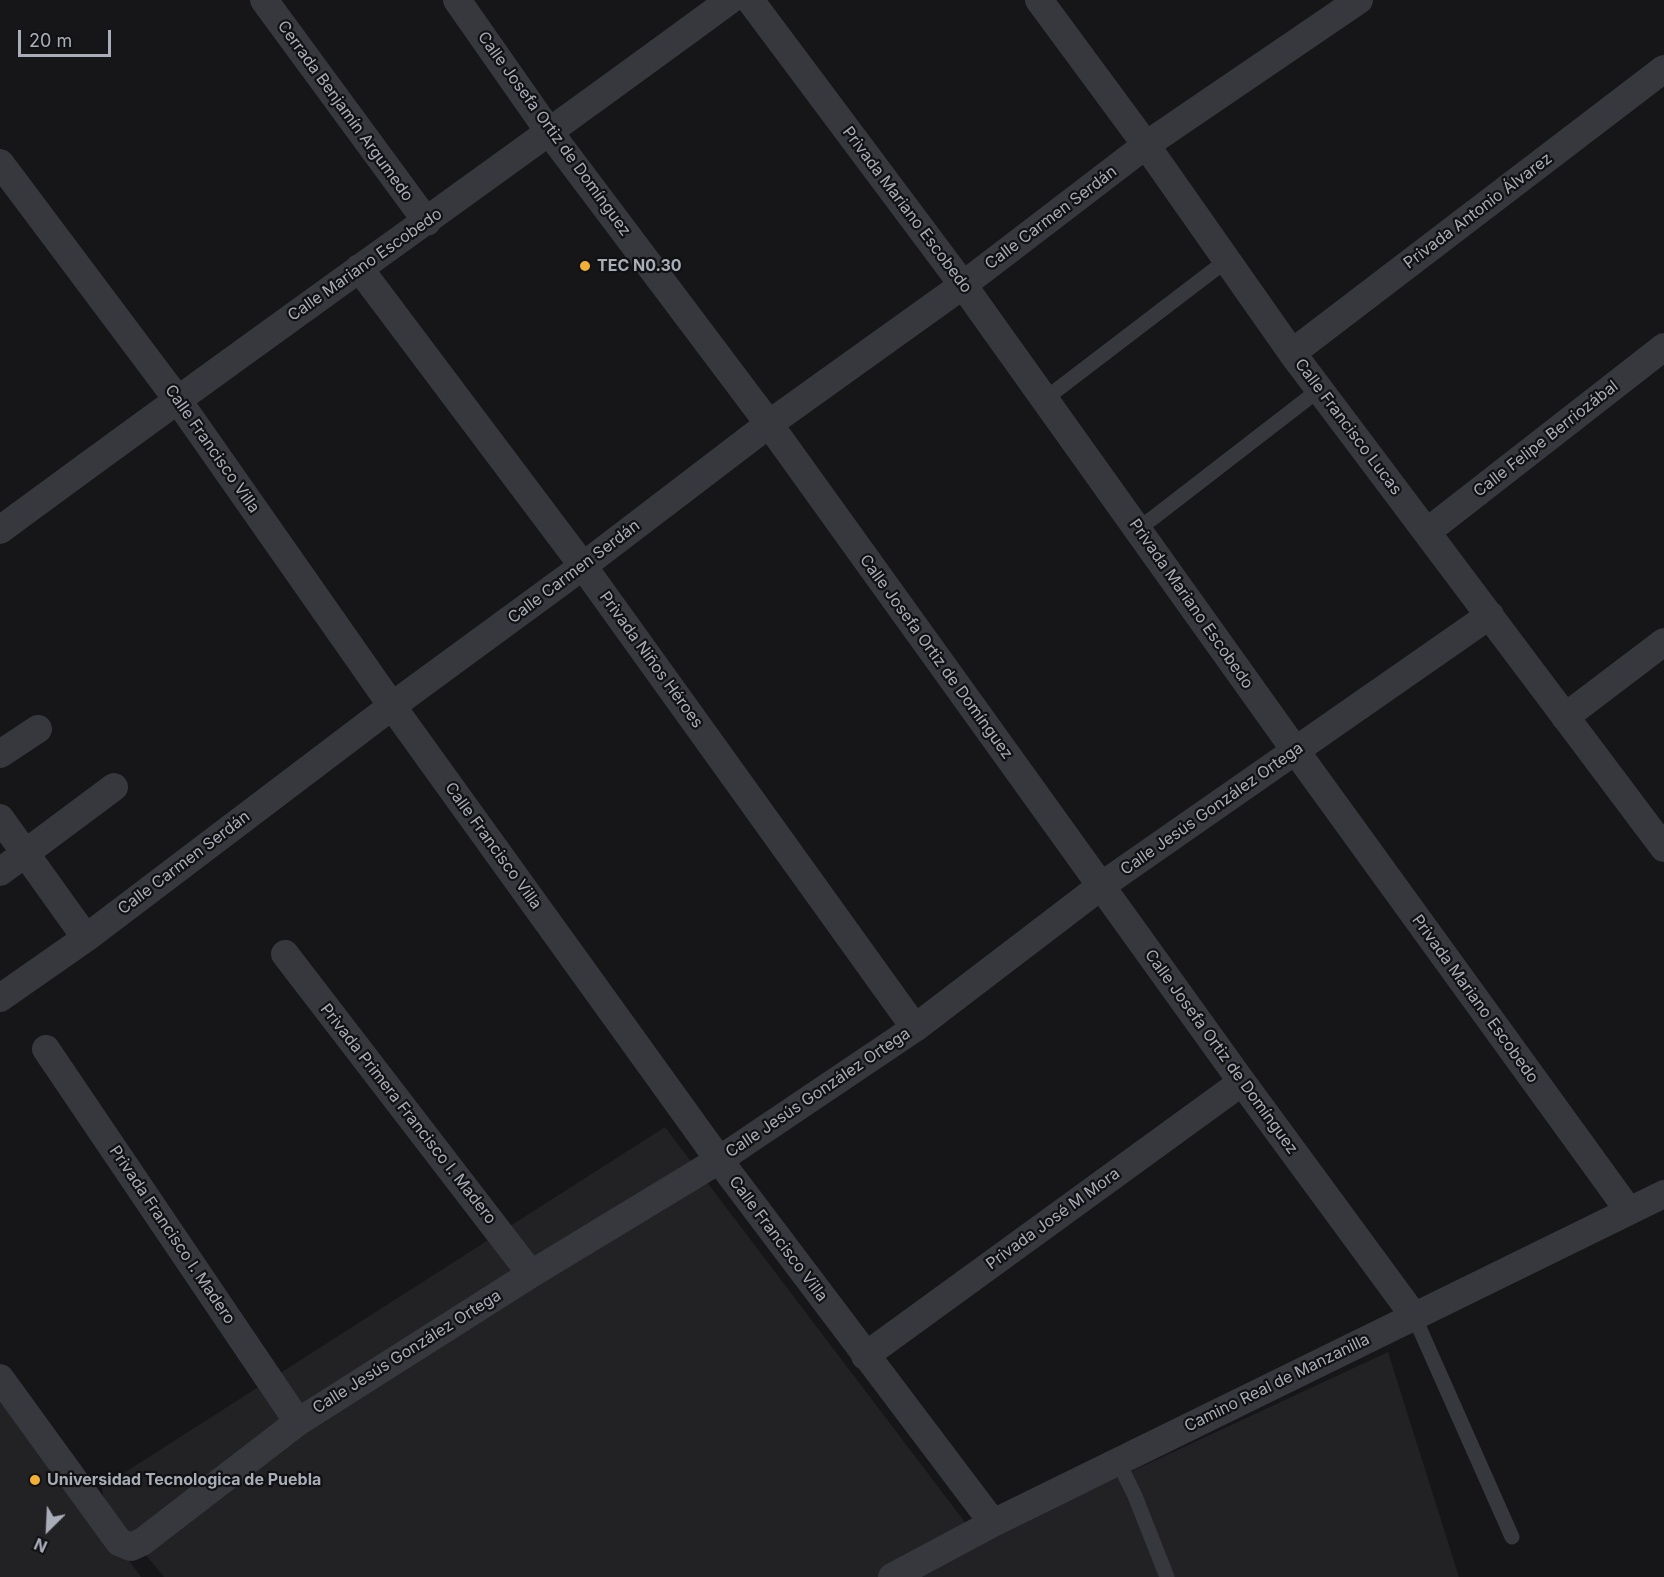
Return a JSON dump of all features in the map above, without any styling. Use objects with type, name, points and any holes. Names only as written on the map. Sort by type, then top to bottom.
[{"type":"street","name":"Cerrada Benjamín Argumedo","points":[[264,0],[427,222]]},
{"type":"street","name":"Calle Josefa Ortiz de Domínguez","points":[[457,0],[550,133],[769,424],[1242,1082],[1414,1316]]},
{"type":"street","name":"Calle Mariano Escobedo","points":[[0,530],[177,399],[427,222],[730,0]]},
{"type":"street","name":"Privada Mariano Escobedo","points":[[750,0],[963,285],[1295,750],[1629,1211]]},
{"type":"street","name":"Calle Francisco Lucas","points":[[1039,0],[1146,145],[1292,353],[1664,848]]},
{"type":"street","name":"Calle Carmen Serdán","points":[[0,998],[86,938],[769,424],[963,285],[1146,145],[1359,0]]},
{"type":"street","name":"Privada Antonio Álvarez","points":[[1292,353],[1664,69]]},
{"type":"street","name":"Calle Francisco Villa","points":[[0,163],[177,399],[392,706],[719,1160],[993,1523]]},
{"type":"street","name":"Privada Niños Héroes","points":[[359,268],[583,566],[915,1028]]},
{"type":"street","name":"Calle Felipe Berriozábal","points":[[1428,531],[1664,347]]},
{"type":"street","name":"Calle Jesús González Ortega","points":[[0,1378],[119,1542],[131,1547],[142,1542],[298,1422],[531,1274],[719,1160],[915,1028],[1101,886],[1490,615]]},
{"type":"street","points":[[1566,717],[1664,642]]},
{"type":"street","points":[[0,754],[38,729]]},
{"type":"street","points":[[0,872],[114,788]]},
{"type":"street","points":[[0,818],[86,938]]},
{"type":"street","name":"Privada Primera Francisco I. Madero","points":[[285,954],[531,1274]]},
{"type":"street","name":"Privada Francisco I. Madero","points":[[46,1049],[298,1422]]},
{"type":"street","name":"Privada José M Mora","points":[[865,1356],[1242,1082]]},
{"type":"street","name":"Camino Real de Manzanilla","points":[[892,1577],[993,1523],[1664,1194]]},
{"type":"lane","points":[[1045,399],[1227,260]]},
{"type":"lane","points":[[1137,529],[1320,389]]},
{"type":"lane","points":[[1414,1316],[1512,1538]]},
{"type":"lane","points":[[1118,1461],[1135,1496],[1167,1577]]},
{"type":"shaded area","points":[[665,1127],[980,1542],[1388,1352],[1459,1577],[164,1577],[104,1504],[102,1487]]},
{"type":"shaded area","name":"Universidad Tecnologica de Puebla","points":[[0,1383],[141,1577],[0,1577]]},
{"type":"place","name":"TEC N0.30","points":[[585,266]]},
{"type":"place","name":"Universidad Tecnologica de Puebla","points":[[35,1480]]}]
